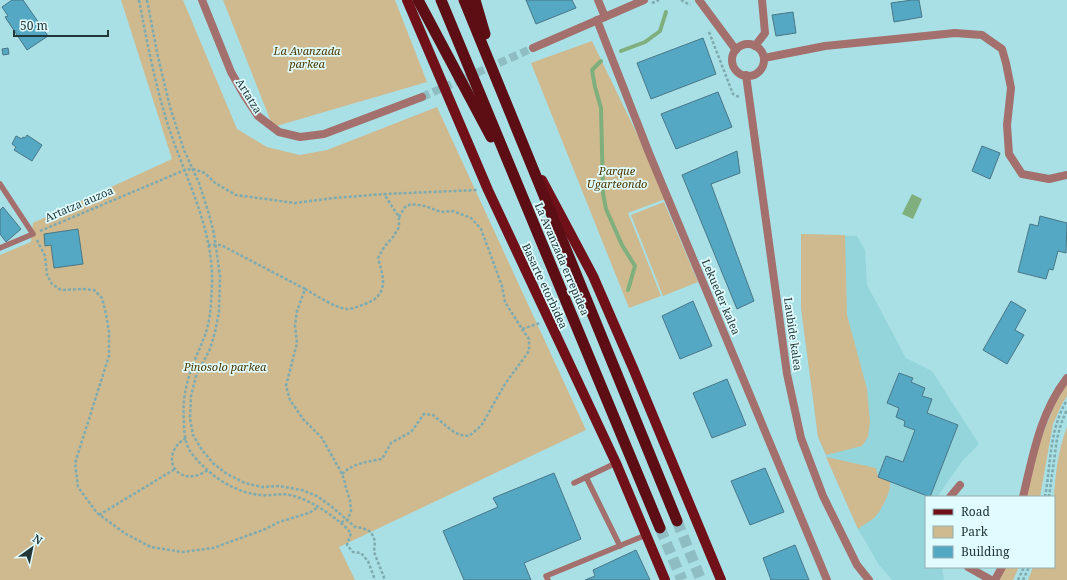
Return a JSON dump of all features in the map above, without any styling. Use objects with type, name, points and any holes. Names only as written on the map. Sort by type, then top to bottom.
[{"type":"highway","points":[[418,0],[524,201]]},
{"type":"highway","name":"La Avanzada errepidea","points":[[441,0],[660,528]]},
{"type":"highway","name":"La Avanzada errepidea","points":[[464,0],[677,521]]},
{"type":"highway","points":[[475,0],[500,86]]},
{"type":"main road","name":"Basarte etorbidea","points":[[407,0],[488,190],[616,463],[665,580]]},
{"type":"main road","points":[[524,146],[593,276],[721,580]]},
{"type":"street","points":[[202,0],[231,72],[244,95],[258,116],[279,132],[300,137],[324,134],[422,97]]},
{"type":"street","points":[[598,0],[605,17]]},
{"type":"street","points":[[533,48],[644,0]]},
{"type":"street","points":[[699,0],[736,50]]},
{"type":"street","points":[[755,46],[765,34],[762,0]]},
{"type":"street","name":"Lekueder kalea","points":[[597,20],[652,160],[828,580]]},
{"type":"street","points":[[764,58],[825,46],[955,33],[982,35],[1002,49],[1006,63],[1010,88],[1007,125],[1009,154],[1022,174],[1049,180],[1067,175]]},
{"type":"street","points":[[745,44],[755,46],[759,49],[764,58],[764,63],[759,71],[746,76],[737,72],[734,68],[732,58],[736,50],[745,44]]},
{"type":"street","name":"Laubide kalea","points":[[746,76],[787,374],[801,438],[823,496],[857,565],[869,580]]},
{"type":"street","points":[[1023,496],[1035,443],[1040,429],[1051,403],[1067,378]]},
{"type":"street","points":[[951,496],[960,485]]},
{"type":"street","points":[[970,568],[991,580]]},
{"type":"street","points":[[995,580],[1001,568]]},
{"type":"lane","points":[[0,184],[33,234],[0,248]]},
{"type":"lane","points":[[574,482],[616,463]]},
{"type":"lane","points":[[586,477],[620,546]]},
{"type":"lane","points":[[548,580],[546,576],[646,536]]},
{"type":"path","points":[[138,0],[159,96],[171,134],[202,218],[208,245],[212,283],[208,325],[203,343],[194,362],[184,392],[184,433],[189,449],[200,464],[221,481],[241,490],[260,495],[290,495],[305,500],[340,522],[351,533],[347,545],[353,552],[361,553],[368,561],[375,580]]},
{"type":"path","points":[[147,0],[170,107],[184,150],[193,169],[209,214],[216,245],[220,276],[220,312],[210,349],[196,376],[190,396],[190,419],[193,435],[202,450],[214,464],[226,474],[245,483],[302,490],[317,496],[355,527],[363,528],[371,532],[375,541],[374,552],[385,580]]},
{"type":"path","points":[[193,169],[205,173],[215,183],[236,195],[295,203],[327,198],[384,194],[488,190]]},
{"type":"path","name":"Artatza auzoa","points":[[33,234],[185,170],[193,169]]},
{"type":"path","points":[[384,194],[399,217]]},
{"type":"path","points":[[208,245],[221,245],[332,304],[346,309],[374,301],[382,291],[383,282],[378,258],[384,247],[393,238],[399,226],[399,217],[405,207],[411,204],[425,206],[441,212],[453,211],[471,218],[481,229],[502,286],[505,302],[529,339],[529,351],[505,384],[481,426],[469,436],[460,435],[451,430],[433,415],[424,414],[411,432],[391,443],[382,459],[362,462],[349,468],[342,474]]},
{"type":"path","points":[[33,234],[45,256],[47,275],[52,284],[61,290],[94,290],[102,298],[104,305],[109,332],[109,356],[75,463],[78,487],[99,515],[126,534],[151,546],[182,552],[213,548],[263,530],[279,522],[309,513],[318,507]]},
{"type":"path","points":[[305,289],[297,311],[295,325],[297,343],[286,386],[290,400],[303,419],[322,438],[342,474],[350,500],[351,511],[348,519],[340,522]]},
{"type":"path","points":[[522,329],[548,320]]},
{"type":"path","points":[[1045,496],[1052,438],[1056,422],[1067,400]]},
{"type":"path","points":[[1049,496],[1057,439],[1067,409]]},
{"type":"path","points":[[186,438],[173,450],[172,459],[177,472],[184,476],[191,477],[199,476],[208,470]]},
{"type":"path","points":[[99,515],[175,469]]},
{"type":"path","points":[[1018,580],[1024,568]]},
{"type":"path","points":[[1023,580],[1029,568]]},
{"type":"shaded area","points":[[912,194],[922,199],[913,219],[902,214]]},
{"type":"shaded area","points":[[801,234],[857,236],[865,250],[867,285],[906,358],[932,371],[979,444],[963,460],[938,496],[925,496],[925,568],[942,568],[944,580],[892,580],[879,565],[858,529],[818,437],[801,308]]},
{"type":"green space","name":"Pinosolo parkea","points":[[121,0],[183,0],[237,129],[267,147],[300,155],[327,150],[437,107],[586,430],[339,547],[355,580],[0,580],[0,255],[31,242],[33,223],[172,159]]},
{"type":"green space","name":"La Avanzada parkea","points":[[223,0],[395,0],[427,82],[273,127]]},
{"type":"green space","name":"Parque Ugarteondo","points":[[592,41],[668,198],[628,213],[661,296],[629,308],[531,63]]},
{"type":"green space","points":[[664,202],[698,282],[663,296],[631,215]]},
{"type":"green space","points":[[801,234],[845,235],[847,315],[867,389],[870,422],[868,437],[862,446],[826,455],[818,437],[801,308]]},
{"type":"green space","points":[[1067,383],[1067,396],[1053,424],[1040,496],[1026,496],[1039,444],[1055,404]]},
{"type":"green space","points":[[1067,427],[1067,580],[1028,580],[1033,568],[1055,568],[1054,496],[1055,479]]},
{"type":"green space","points":[[826,457],[876,468],[878,477],[890,481],[888,495],[880,511],[874,518],[858,529]]},
{"type":"green space","points":[[1005,568],[1019,568],[1013,580],[998,580]]},
{"type":"building","points":[[12,0],[23,0],[48,36],[27,50],[5,17],[8,16],[2,7]]},
{"type":"building","points":[[526,0],[572,0],[576,8],[536,24]]},
{"type":"building","points":[[919,0],[922,17],[894,22],[891,3]]},
{"type":"building","points":[[793,12],[796,33],[776,36],[772,15]]},
{"type":"building","points":[[703,38],[716,74],[651,99],[637,63]]},
{"type":"building","points":[[8,48],[9,54],[3,55],[2,49]]},
{"type":"building","points":[[718,92],[732,127],[676,149],[661,114]]},
{"type":"building","points":[[27,135],[42,145],[32,161],[14,150],[16,147],[12,144],[16,136],[22,139]]},
{"type":"building","points":[[982,146],[1000,153],[990,179],[972,171]]},
{"type":"building","points":[[737,151],[740,173],[711,184],[754,301],[737,309],[682,175]]},
{"type":"building","points":[[3,207],[21,229],[6,242],[0,234],[0,210]]},
{"type":"building","points":[[1040,216],[1067,223],[1066,253],[1058,251],[1053,270],[1049,269],[1046,279],[1018,272],[1030,224],[1038,226]]},
{"type":"building","points":[[78,229],[83,264],[54,268],[51,245],[45,246],[44,234]]},
{"type":"building","points":[[693,301],[712,346],[680,359],[662,316]]},
{"type":"building","points":[[1011,301],[1026,310],[1015,330],[1024,335],[1007,364],[983,350]]},
{"type":"building","points":[[899,373],[913,378],[911,382],[925,388],[922,396],[932,399],[927,413],[958,425],[930,496],[878,477],[886,456],[903,462],[915,430],[904,426],[905,421],[896,417],[899,408],[887,403]]},
{"type":"building","points":[[727,379],[746,425],[712,438],[693,393]]},
{"type":"building","points":[[765,468],[784,512],[750,525],[731,481]]},
{"type":"building","points":[[554,473],[581,539],[524,563],[531,580],[464,580],[443,531],[498,507],[493,498]]},
{"type":"building","points":[[795,545],[809,580],[771,580],[763,558]]},
{"type":"building","points":[[636,550],[650,580],[585,580],[595,576],[593,570]]},
{"type":"waterway","points":[[621,51],[645,42],[660,31],[666,12]]},
{"type":"waterway","points":[[601,61],[592,70],[601,108],[603,193],[606,209],[622,245],[635,266],[628,290]]},
{"type":"tunnel","points":[[422,97],[533,48]]},
{"type":"tunnel","points":[[677,521],[701,580]]},
{"type":"tunnel","points":[[660,528],[682,580]]}]
